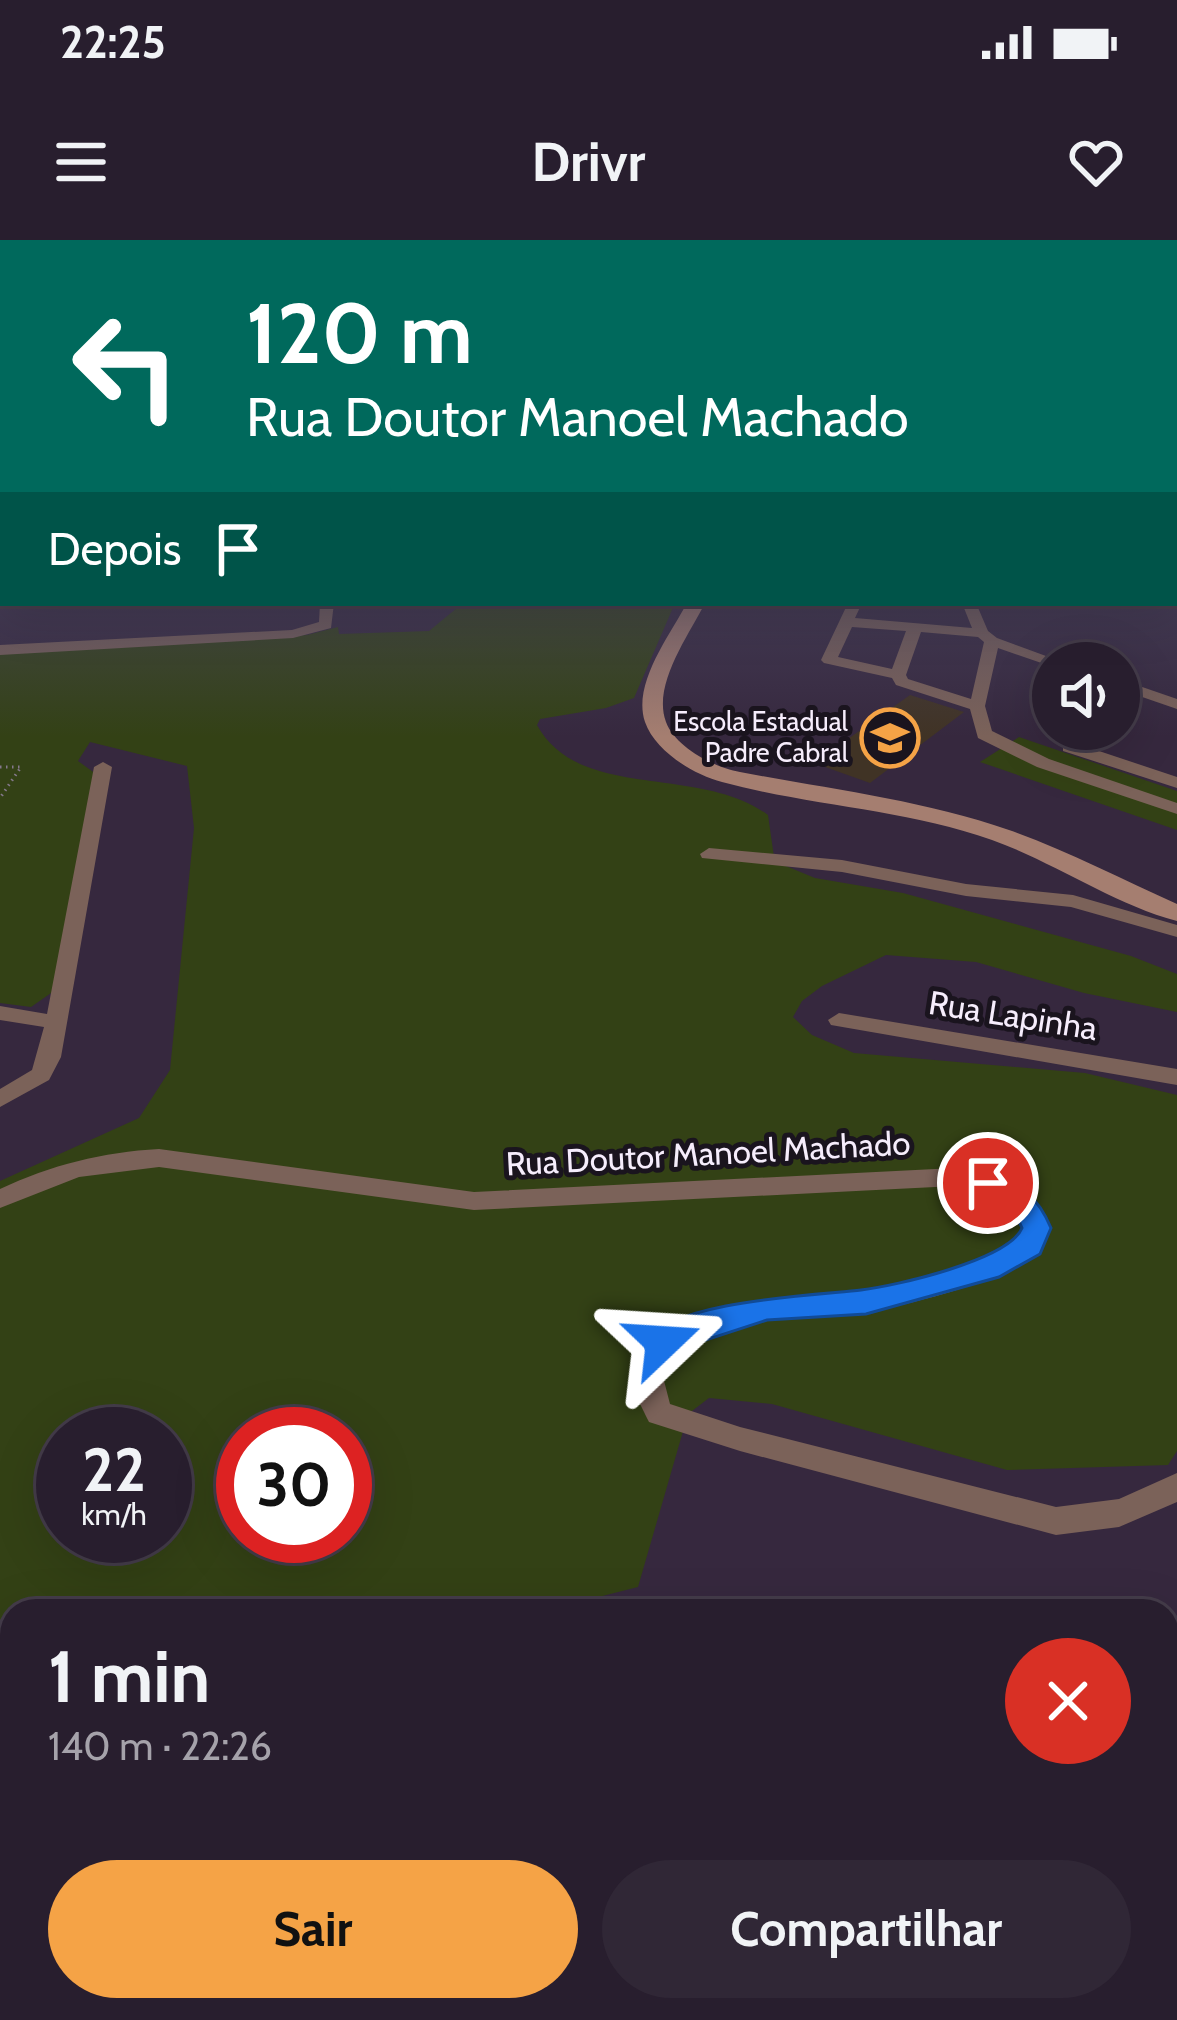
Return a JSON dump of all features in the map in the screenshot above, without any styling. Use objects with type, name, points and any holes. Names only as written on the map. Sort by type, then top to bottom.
[{"type":"street","points":[[0,650],[314,631],[326,625],[327,606]]},
{"type":"street","points":[[695,606],[651,701],[652,720],[662,738],[692,762],[724,776],[935,815],[1003,836],[1177,913]]},
{"type":"street","points":[[854,606],[829,660],[898,675],[925,692],[977,706]]},
{"type":"street","points":[[971,606],[987,637],[977,706],[984,734],[1042,763],[1177,808]]},
{"type":"street","points":[[848,622],[987,637],[1032,654]]},
{"type":"street","points":[[898,675],[914,630]]},
{"type":"street","points":[[1140,691],[1177,704]]},
{"type":"street","points":[[1078,750],[1177,783]]},
{"type":"street","points":[[0,1099],[41,1075],[50,1057],[103,767]]},
{"type":"street","points":[[709,854],[842,866],[966,890],[1072,902],[1177,931]]},
{"type":"street","points":[[0,1012],[54,1022]]},
{"type":"street","name":"Rua Lapinha","points":[[839,1020],[1177,1077]]},
{"type":"street","name":"Rua Doutor Manoel Machado","points":[[0,1199],[74,1166],[108,1159],[159,1158],[474,1202],[955,1177],[988,1183],[1028,1208],[1037,1228],[1030,1246],[988,1269],[866,1302],[767,1308],[663,1342],[647,1366],[646,1384],[659,1413],[740,1439],[1056,1521],[1095,1521],[1150,1504],[1177,1486]]},
{"type":"path","points":[[0,767],[21,767],[0,798]]},
{"type":"shaded area","name":"Escola Estadual Padre Cabral","points":[[910,695],[964,712],[870,783],[814,763]]},
{"type":"green space","points":[[459,606],[674,606],[634,698],[606,708],[540,719],[537,725],[556,749],[610,774],[709,790],[740,800],[768,815],[774,857],[815,878],[903,893],[1131,956],[1177,974],[1177,1012],[1084,993],[976,962],[886,955],[822,986],[802,1001],[793,1017],[812,1035],[854,1053],[1085,1073],[1177,1095],[1177,1451],[1168,1465],[1007,1470],[772,1404],[709,1398],[688,1414],[638,1587],[590,1599],[0,1599],[0,1181],[139,1118],[170,1070],[194,828],[187,766],[90,742],[78,761],[96,774],[54,991],[31,1007],[0,1003],[0,652],[307,635],[338,627],[339,634],[429,631]]},
{"type":"green space","points":[[1019,737],[1032,741],[1032,750],[1057,750],[1177,791],[1177,830],[980,762]]},
{"type":"place","name":"Escola Estadual Padre Cabral","points":[[890,738]]},
{"type":"route","points":[[663,1342],[767,1308],[866,1302],[988,1269],[1030,1246],[1037,1228],[1018,1198],[988,1183]]}]
